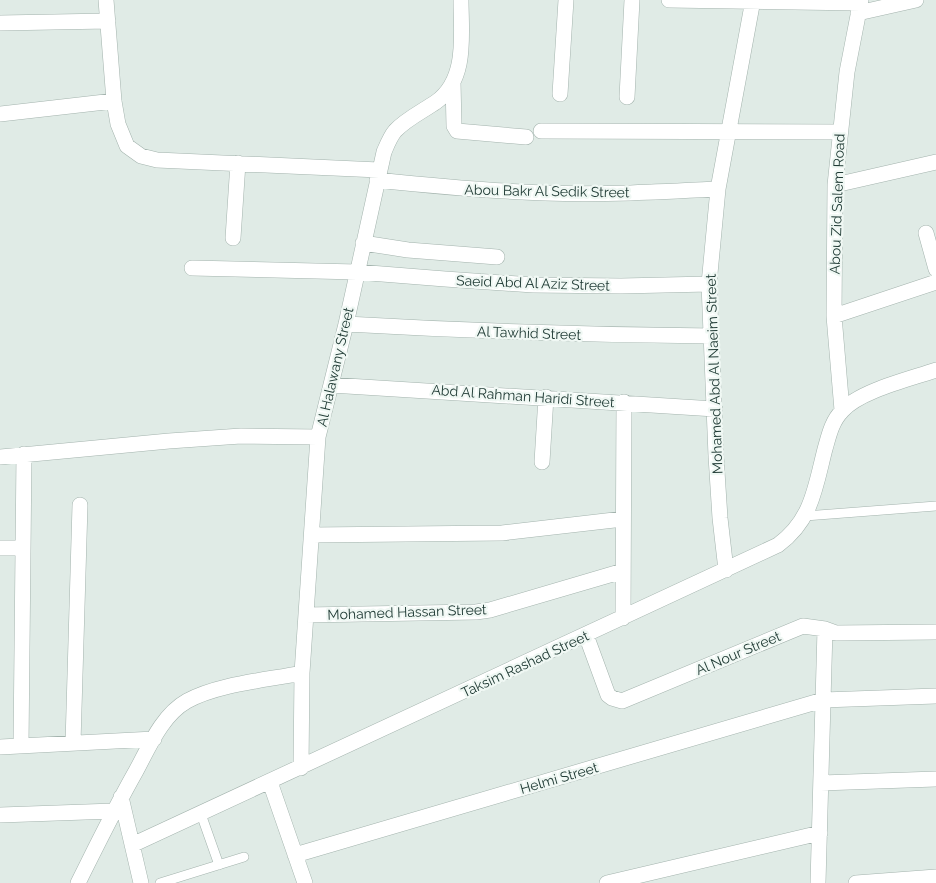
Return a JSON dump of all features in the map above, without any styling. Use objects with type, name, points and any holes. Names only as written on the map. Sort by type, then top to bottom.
[{"type":"street","points":[[0,114],[114,101],[106,0]]},
{"type":"street","name":"Al Halawany Street","points":[[301,768],[302,673],[318,437],[346,324],[384,152],[394,132],[439,100],[454,82],[461,50],[461,0]]},
{"type":"street","points":[[560,94],[566,0]]},
{"type":"street","points":[[627,97],[632,0]]},
{"type":"street","points":[[669,0],[753,0],[860,5],[916,0]]},
{"type":"street","name":"Mohamed Abd Al Naeim Street","points":[[726,570],[720,509],[710,284],[718,189],[753,0]]},
{"type":"street","name":"Abou Zid Salem Road","points":[[842,410],[834,316],[835,185],[847,72],[860,5]]},
{"type":"street","points":[[0,23],[108,21]]},
{"type":"street","points":[[454,82],[454,126],[457,131],[534,134],[728,131],[840,132]]},
{"type":"street","name":"Abou Bakr Al Sedik Street","points":[[114,101],[118,124],[127,146],[141,156],[157,160],[378,175],[462,189],[547,193],[633,193],[718,189]]},
{"type":"street","points":[[835,185],[936,162]]},
{"type":"street","points":[[234,238],[238,164]]},
{"type":"street","points":[[926,233],[936,269]]},
{"type":"street","points":[[363,243],[408,250],[497,257]]},
{"type":"street","name":"Saeid Abd Al Aziz Street","points":[[192,268],[357,272],[533,285],[710,284]]},
{"type":"street","points":[[834,316],[936,282]]},
{"type":"street","name":"Al Tawhid Street","points":[[346,324],[470,331],[712,336]]},
{"type":"street","points":[[842,410],[852,401],[870,393],[936,370]]},
{"type":"street","name":"Abd Al Rahman Haridi Street","points":[[331,385],[715,409]]},
{"type":"street","points":[[542,462],[546,398]]},
{"type":"street","points":[[623,618],[624,402]]},
{"type":"street","name":"Taksim Rashad Street","points":[[132,845],[778,545],[788,537],[805,516],[814,492],[828,436],[833,422],[842,410]]},
{"type":"street","points":[[0,457],[241,436],[318,437]]},
{"type":"street","points":[[21,746],[24,454]]},
{"type":"street","points":[[73,743],[80,505]]},
{"type":"street","points":[[312,535],[502,533],[624,518]]},
{"type":"street","points":[[0,548],[23,548]]},
{"type":"street","name":"Mohamed Hassan Street","points":[[306,615],[476,612],[490,610],[623,571]]},
{"type":"street","name":"Al Nour Street","points":[[586,635],[608,695],[622,701],[803,626],[825,628],[836,633],[936,632]]},
{"type":"street","points":[[818,883],[825,628]]},
{"type":"street","points":[[78,883],[118,804],[154,739],[173,710],[202,694],[221,688],[302,673]]},
{"type":"street","name":"Helmi Street","points":[[295,855],[823,700],[936,696]]},
{"type":"street","points":[[0,747],[154,739]]},
{"type":"street","points":[[821,783],[936,779]]},
{"type":"street","points":[[270,782],[304,883]]},
{"type":"street","points":[[0,815],[118,804]]},
{"type":"street","points":[[118,804],[132,845],[141,883]]},
{"type":"street","points":[[607,883],[820,833]]},
{"type":"street","points":[[856,883],[936,877]]},
{"type":"lane","points":[[805,516],[936,506]]},
{"type":"lane","points":[[201,814],[219,865]]},
{"type":"lane","points":[[160,883],[244,857]]}]
